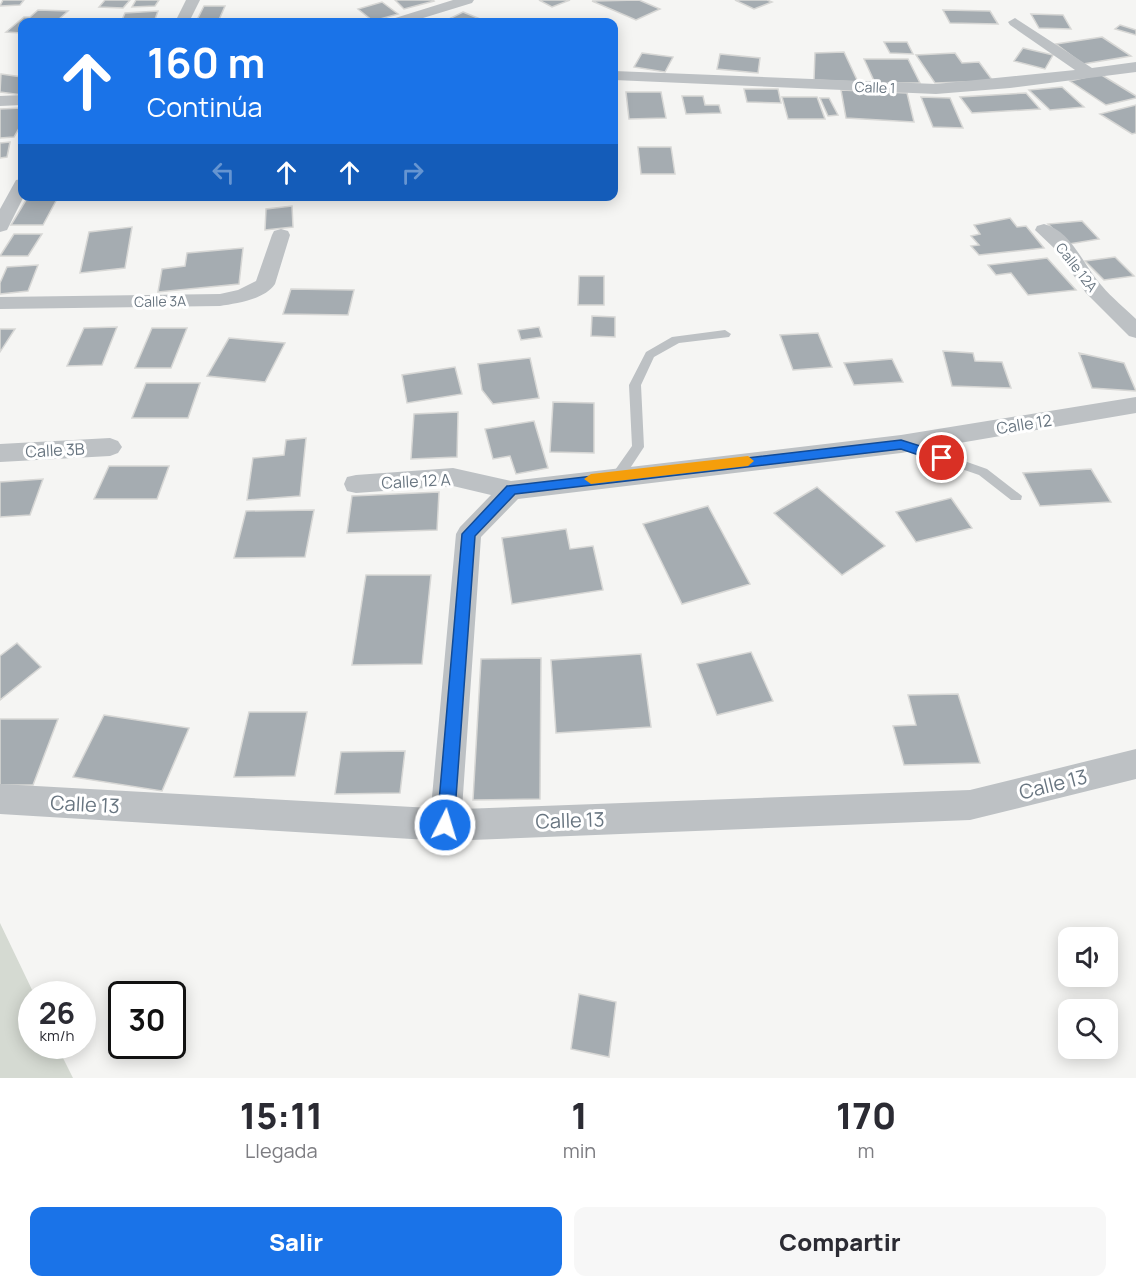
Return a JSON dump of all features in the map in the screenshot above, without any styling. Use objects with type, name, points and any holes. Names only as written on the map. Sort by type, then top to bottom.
[{"type":"street","points":[[184,18],[193,0]]},
{"type":"street","points":[[410,18],[467,0]]},
{"type":"street","points":[[1015,22],[1088,72]]},
{"type":"street","name":"Calle 1","points":[[618,76],[936,88],[1010,83],[1136,67]]},
{"type":"street","points":[[0,101],[18,100]]},
{"type":"street","points":[[0,226],[18,192]]},
{"type":"street","name":"Calle 12A","points":[[1044,230],[1062,245],[1093,289],[1136,331]]},
{"type":"street","name":"Calle 3A","points":[[0,303],[220,300],[244,294],[266,284],[281,235]]},
{"type":"street","name":"Calle 12","points":[[511,490],[901,444],[1136,405]]},
{"type":"street","name":"Calle 3B","points":[[0,453],[110,447]]},
{"type":"street","name":"Calle 12 A","points":[[356,484],[453,477],[511,490]]},
{"type":"street","points":[[445,825],[468,534],[511,490]]},
{"type":"street","name":"Calle 13","points":[[0,799],[445,825],[970,805],[1136,764]]},
{"type":"lane","points":[[618,476],[638,447],[635,385],[650,355],[676,340],[725,334]]},
{"type":"lane","points":[[901,444],[983,471],[1016,496]]},
{"type":"shaded area","points":[[0,923],[28,981],[18,981],[18,1059],[64,1059],[73,1078],[0,1078]]},
{"type":"building","points":[[3,0],[24,0],[20,5],[0,6]]},
{"type":"building","points":[[105,0],[130,0],[123,8],[99,7]]},
{"type":"building","points":[[136,0],[159,0],[155,6],[132,7]]},
{"type":"building","points":[[395,0],[433,0],[434,1],[404,9]]},
{"type":"building","points":[[539,0],[570,0],[552,7]]},
{"type":"building","points":[[639,0],[660,9],[636,20],[592,1]]},
{"type":"building","points":[[735,0],[767,0],[772,2],[754,9]]},
{"type":"building","points":[[382,2],[398,14],[384,18],[369,18],[358,9]]},
{"type":"building","points":[[204,6],[225,6],[220,18],[198,18]]},
{"type":"building","points":[[38,10],[68,11],[60,18],[23,18],[30,17]]},
{"type":"building","points":[[943,10],[990,11],[998,24],[950,23]]},
{"type":"building","points":[[158,11],[155,18],[123,18],[125,13]]},
{"type":"building","points":[[463,12],[478,18],[451,18]]},
{"type":"building","points":[[1031,14],[1063,15],[1071,29],[1039,28]]},
{"type":"building","points":[[18,22],[18,33],[6,32]]},
{"type":"building","points":[[1120,25],[1136,30],[1136,35],[1115,29]]},
{"type":"building","points":[[1102,37],[1131,56],[1083,64],[1056,44]]},
{"type":"building","points":[[884,42],[907,42],[913,54],[890,53]]},
{"type":"building","points":[[1023,48],[1053,55],[1045,69],[1014,61]]},
{"type":"building","points":[[844,52],[858,82],[814,80],[815,53]]},
{"type":"building","points":[[642,53],[673,57],[665,72],[634,67]]},
{"type":"building","points":[[955,53],[962,63],[979,62],[993,81],[935,83],[916,55]]},
{"type":"building","points":[[720,54],[760,58],[758,73],[717,69]]},
{"type":"building","points":[[864,59],[908,59],[920,83],[875,83]]},
{"type":"building","points":[[1,74],[18,76],[18,94],[0,92]]},
{"type":"building","points":[[1100,74],[1136,98],[1106,105],[1070,81]]},
{"type":"building","points":[[1062,87],[1084,107],[1050,110],[1029,90]]},
{"type":"building","points":[[744,89],[778,89],[781,103],[747,102]]},
{"type":"building","points":[[841,90],[907,93],[914,122],[846,118]]},
{"type":"building","points":[[626,92],[661,92],[666,118],[629,119]]},
{"type":"building","points":[[1026,93],[1040,109],[972,113],[960,97]]},
{"type":"building","points":[[682,96],[703,96],[705,105],[719,105],[721,113],[686,114]]},
{"type":"building","points":[[782,97],[817,97],[825,119],[788,119]]},
{"type":"building","points":[[921,97],[950,98],[963,128],[933,127]]},
{"type":"building","points":[[820,98],[829,98],[838,115],[828,116]]},
{"type":"building","points":[[1136,105],[1136,133],[1132,134],[1100,114]]},
{"type":"building","points":[[18,108],[18,130],[14,137],[0,138],[0,109]]},
{"type":"building","points":[[10,142],[7,157],[0,158],[0,143]]},
{"type":"building","points":[[638,147],[671,147],[675,174],[641,174]]},
{"type":"building","points":[[25,201],[56,201],[43,225],[11,225]]},
{"type":"building","points":[[292,206],[293,227],[265,230],[266,209]]},
{"type":"building","points":[[1010,218],[1017,227],[1026,226],[1044,248],[979,255],[971,246],[979,245],[971,236],[980,234],[974,225]]},
{"type":"building","points":[[1082,221],[1099,239],[1069,244],[1048,224]]},
{"type":"building","points":[[132,227],[125,268],[80,273],[89,232]]},
{"type":"building","points":[[14,234],[42,234],[28,256],[0,256]]},
{"type":"building","points":[[243,248],[239,284],[158,292],[162,269],[185,266],[187,253]]},
{"type":"building","points":[[1115,257],[1134,276],[1104,280],[1085,261]]},
{"type":"building","points":[[1047,258],[1076,290],[1028,295],[1011,273],[996,275],[988,265]]},
{"type":"building","points":[[38,265],[28,291],[0,294],[0,283],[7,267]]},
{"type":"building","points":[[579,276],[604,276],[604,305],[578,305]]},
{"type":"building","points":[[291,289],[354,290],[348,315],[283,314]]},
{"type":"building","points":[[592,316],[615,317],[615,337],[591,336]]},
{"type":"building","points":[[117,327],[102,365],[67,366],[84,328]]},
{"type":"building","points":[[539,327],[542,337],[521,340],[518,330]]},
{"type":"building","points":[[152,328],[187,328],[171,368],[135,368]]},
{"type":"building","points":[[0,329],[15,329],[0,352]]},
{"type":"building","points":[[818,333],[832,367],[793,370],[780,335]]},
{"type":"building","points":[[229,338],[285,343],[265,382],[207,376]]},
{"type":"building","points":[[943,351],[973,353],[975,361],[1002,362],[1011,388],[952,386]]},
{"type":"building","points":[[1079,353],[1124,363],[1136,391],[1092,388]]},
{"type":"building","points":[[530,358],[539,398],[493,404],[482,390],[478,364]]},
{"type":"building","points":[[892,359],[903,382],[854,385],[844,363]]},
{"type":"building","points":[[455,367],[462,394],[407,403],[402,375]]},
{"type":"building","points":[[146,383],[200,383],[188,418],[132,418]]},
{"type":"building","points":[[553,402],[594,403],[594,453],[550,452]]},
{"type":"building","points":[[458,412],[457,457],[411,459],[414,414]]},
{"type":"building","points":[[534,421],[548,468],[516,474],[510,456],[493,459],[485,429]]},
{"type":"building","points":[[306,438],[300,496],[247,500],[253,458],[284,455],[286,440]]},
{"type":"building","points":[[109,466],[169,466],[157,499],[94,499]]},
{"type":"building","points":[[1091,469],[1111,502],[1040,506],[1023,473]]},
{"type":"building","points":[[43,479],[30,515],[0,517],[0,482]]},
{"type":"building","points":[[817,487],[885,546],[842,575],[774,513]]},
{"type":"building","points":[[439,492],[437,530],[347,533],[352,496]]},
{"type":"building","points":[[951,498],[972,528],[916,542],[896,512]]},
{"type":"building","points":[[708,506],[750,584],[682,604],[643,524]]},
{"type":"building","points":[[314,510],[305,557],[234,558],[246,511]]},
{"type":"building","points":[[566,529],[570,549],[593,546],[603,590],[512,604],[502,538]]},
{"type":"building","points":[[366,575],[431,575],[422,664],[352,665]]},
{"type":"building","points":[[17,643],[41,667],[0,700],[0,656]]},
{"type":"building","points":[[751,652],[773,701],[717,715],[697,664]]},
{"type":"building","points":[[641,654],[651,727],[556,733],[551,660]]},
{"type":"building","points":[[541,658],[540,799],[473,800],[481,659]]},
{"type":"building","points":[[958,694],[980,763],[904,765],[893,726],[916,725],[908,695]]},
{"type":"building","points":[[249,712],[307,712],[295,776],[234,777]]},
{"type":"building","points":[[104,715],[189,728],[162,791],[73,777]]},
{"type":"building","points":[[0,719],[58,719],[33,785],[0,785]]},
{"type":"building","points":[[405,751],[400,793],[335,794],[341,752]]},
{"type":"building","points":[[579,994],[616,1002],[609,1057],[571,1049]]},
{"type":"slow traffic","points":[[591,479],[748,461]]},
{"type":"route","points":[[445,825],[468,534],[511,490],[901,444],[942,458]]}]
